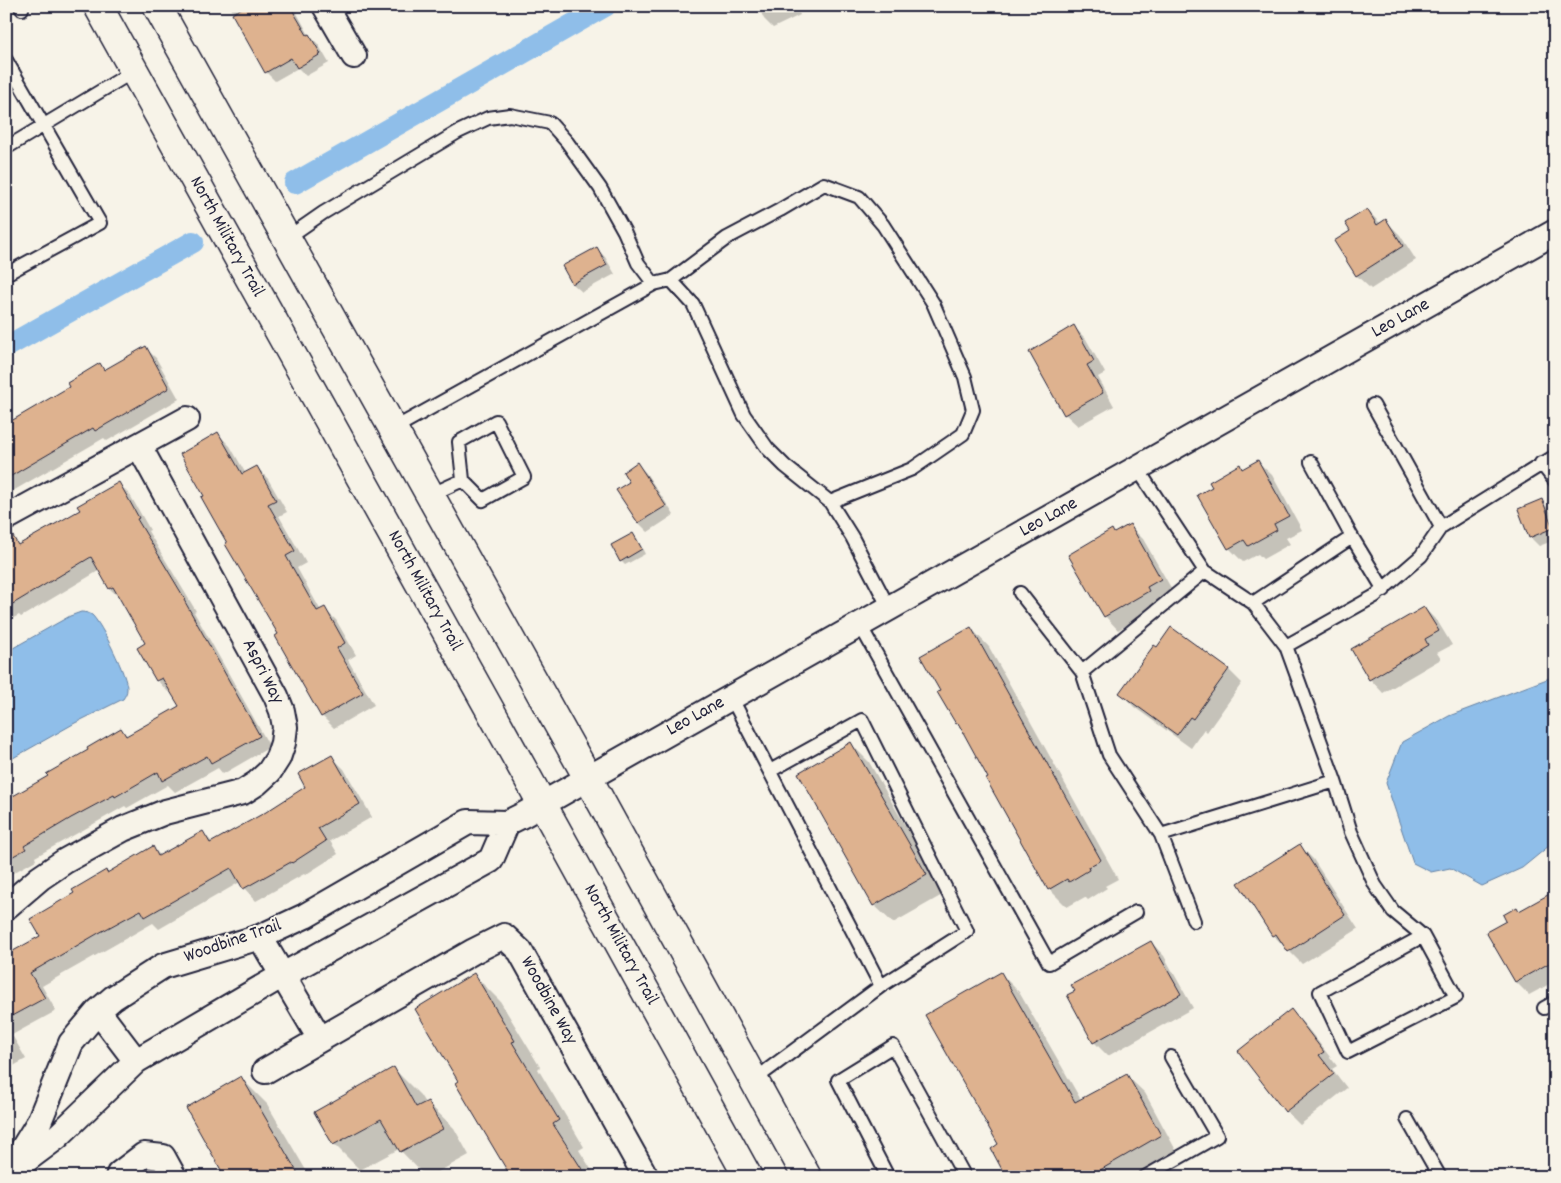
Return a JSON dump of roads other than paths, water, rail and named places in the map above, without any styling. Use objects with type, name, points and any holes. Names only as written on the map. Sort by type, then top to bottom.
[{"type":"main road","name":"North Military Trail","points":[[98,6],[748,1177]]},
{"type":"main road","points":[[157,6],[588,778],[807,1177]]},
{"type":"main road","points":[[686,1064],[720,1106],[767,1177]]},
{"type":"street","points":[[325,6],[354,56]]},
{"type":"street","name":"Leo Lane","points":[[542,804],[1555,232]]},
{"type":"street","points":[[6,518],[187,419]]},
{"type":"street","name":"Aspri Way","points":[[6,907],[40,878],[65,861],[123,829],[165,812],[243,792],[257,784],[269,772],[278,758],[283,743],[285,727],[282,710],[276,696],[138,446]]},
{"type":"street","name":"Woodbine Trail","points":[[7,1175],[39,1122],[71,1043],[98,1011],[112,998],[163,966],[260,936],[305,916],[468,822],[507,823],[542,804]]},
{"type":"street","points":[[7,1175],[57,1137],[136,1061],[283,975],[491,860],[507,823]]},
{"type":"street","points":[[260,936],[320,1039]]},
{"type":"street","name":"Woodbine Way","points":[[265,1071],[474,951],[504,936],[520,950],[646,1177]]},
{"type":"street","points":[[98,1011],[136,1061]]},
{"type":"street","points":[[118,1177],[144,1155],[163,1157],[174,1177]]},
{"type":"lane","points":[[6,60],[100,223],[6,274]]},
{"type":"lane","points":[[6,148],[134,71]]},
{"type":"lane","points":[[287,238],[323,212],[458,132],[488,118],[510,115],[550,123],[567,142],[600,188],[624,231],[638,263],[654,284]]},
{"type":"lane","points":[[393,429],[654,284],[671,280],[727,238],[824,184],[860,197],[883,225],[933,303],[965,377],[973,410],[963,434],[912,469],[830,502]]},
{"type":"lane","points":[[671,280],[693,304],[744,415],[768,449],[785,466],[830,502],[852,537],[889,608]]},
{"type":"lane","points":[[1373,405],[1441,527]]},
{"type":"lane","points":[[496,421],[524,477],[483,500],[463,480],[458,442],[496,421]]},
{"type":"lane","points":[[1286,646],[1384,590],[1420,556],[1441,527],[1555,456]]},
{"type":"lane","points":[[1311,462],[1352,537],[1384,590]]},
{"type":"lane","points":[[1541,463],[1555,482]]},
{"type":"lane","points":[[1137,468],[1205,571],[1253,603],[1286,646],[1335,780],[1351,832],[1375,885],[1393,911],[1423,936],[1456,997],[1348,1052],[1320,992],[1423,936]]},
{"type":"lane","points":[[430,496],[463,480]]},
{"type":"lane","points":[[1253,603],[1352,537]]},
{"type":"lane","points":[[1082,672],[1205,571]]},
{"type":"lane","points":[[1020,593],[1082,672],[1109,755],[1162,835],[1194,921]]},
{"type":"lane","points":[[860,625],[1049,964],[1136,912]]},
{"type":"lane","points":[[731,697],[881,986]]},
{"type":"lane","points":[[754,1080],[881,986],[967,931],[862,720],[770,771]]},
{"type":"lane","points":[[1162,835],[1335,780]]},
{"type":"lane","points":[[888,1177],[838,1080],[893,1046],[965,1177]]},
{"type":"lane","points":[[1145,1177],[1217,1136],[1171,1057]]},
{"type":"lane","points":[[1407,1119],[1440,1177]]},
{"type":"water","points":[[81,612],[92,615],[107,639],[119,662],[126,683],[126,694],[123,699],[75,723],[6,762],[6,652],[70,616]]},
{"type":"water","points":[[1555,676],[1555,841],[1522,868],[1482,886],[1450,868],[1431,872],[1413,863],[1386,783],[1402,742],[1449,716]]},
{"type":"waterway","points":[[295,183],[605,6]]},
{"type":"waterway","points":[[6,347],[193,242]]}]
